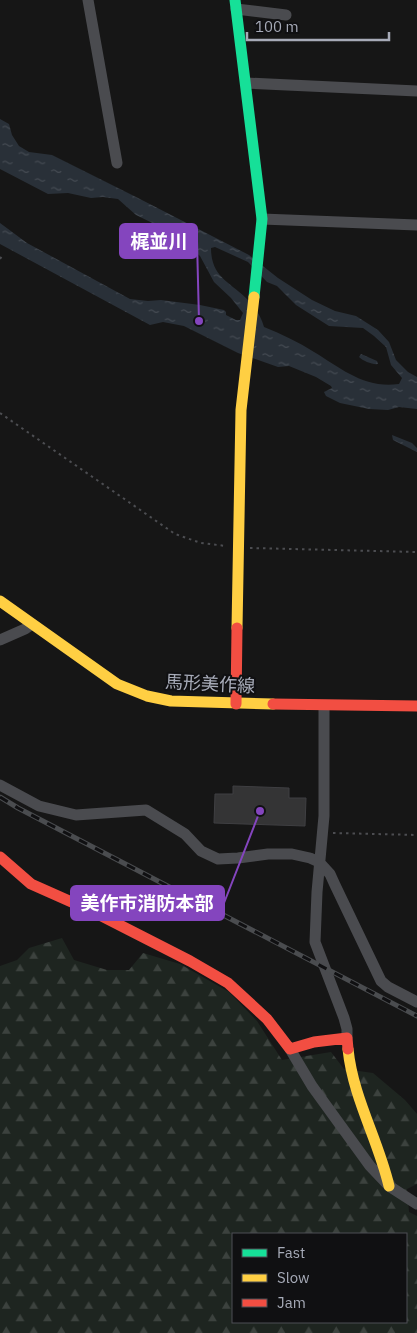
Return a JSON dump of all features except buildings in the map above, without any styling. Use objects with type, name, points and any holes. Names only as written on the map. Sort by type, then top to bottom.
[{"type":"street","points":[[88,0],[117,163]]},
{"type":"street","points":[[236,704],[241,410],[262,219],[236,4],[286,15]]},
{"type":"street","points":[[246,83],[417,91]]},
{"type":"street","points":[[262,219],[417,225]]},
{"type":"street","name":"馬形美作線","points":[[0,601],[117,684],[147,696],[171,701],[236,704],[417,706]]},
{"type":"street","points":[[0,640],[32,624]]},
{"type":"street","points":[[324,706],[323,833],[314,926],[315,942],[344,1018],[348,1061],[355,1088],[386,1170],[389,1186]]},
{"type":"street","points":[[0,784],[39,806],[76,815],[146,810],[185,834],[201,851],[218,859],[268,854],[292,854],[319,862],[330,874],[381,981],[388,987],[417,1002]]},
{"type":"street","points":[[0,857],[31,884],[94,912],[190,961],[228,983],[266,1019],[290,1049],[312,1086],[370,1166],[389,1186],[417,1204]]},
{"type":"street","points":[[290,1049],[314,1042],[346,1038]]},
{"type":"path","points":[[0,260],[2,256]]},
{"type":"path","points":[[0,413],[175,534],[201,543],[238,548],[417,552]]},
{"type":"path","points":[[323,833],[417,835]]},
{"type":"green space","points":[[62,938],[74,960],[107,970],[129,970],[143,953],[180,964],[229,992],[257,1021],[282,1060],[331,1052],[344,1069],[373,1073],[405,1100],[417,1114],[417,1184],[407,1189],[409,1212],[417,1216],[417,1333],[0,1333],[0,966],[17,960],[29,948]]},
{"type":"water","points":[[0,119],[9,124],[12,135],[19,146],[29,152],[52,155],[138,198],[249,255],[278,278],[312,300],[335,311],[356,316],[378,330],[389,342],[396,360],[408,372],[417,377],[417,409],[399,407],[388,410],[369,409],[340,403],[326,396],[324,392],[332,388],[331,386],[316,377],[289,366],[278,367],[238,353],[184,326],[163,322],[150,325],[0,244],[0,223],[27,243],[130,299],[161,300],[200,305],[224,310],[226,315],[236,320],[240,320],[243,313],[214,282],[200,256],[175,234],[136,215],[118,199],[91,198],[68,193],[48,194],[0,169]],"holes":[[[215,247],[248,262],[267,282],[277,286],[296,305],[329,326],[363,328],[374,336],[386,347],[391,365],[402,378],[399,384],[387,385],[365,381],[344,371],[284,335],[264,327],[260,316],[251,303],[218,273],[214,266],[211,248]]]},
{"type":"water","points":[[361,354],[377,361],[378,364],[363,360],[359,357]]},
{"type":"water","points":[[392,435],[412,443],[417,448],[417,452],[393,440]]},
{"type":"railway","points":[[0,797],[417,1016]]},
{"type":"traffic: fast","points":[[235,0],[262,219],[254,297]]},
{"type":"traffic: slow","points":[[237,628],[241,410],[254,297]]},
{"type":"traffic: slow","points":[[0,601],[117,684],[147,696],[171,701],[273,704]]},
{"type":"traffic: slow","points":[[348,1049],[360,1101],[379,1152],[389,1186]]},
{"type":"traffic: jam","points":[[236,704],[237,628]]},
{"type":"traffic: jam","points":[[273,704],[417,706]]},
{"type":"traffic: jam","points":[[0,857],[31,884],[94,912],[190,961],[228,983],[267,1019],[290,1049],[314,1042],[347,1038],[348,1049]]},
{"type":"place","name":"梶並川","points":[[199,321]]},
{"type":"place","name":"美作市消防本部","points":[[260,811]]}]
